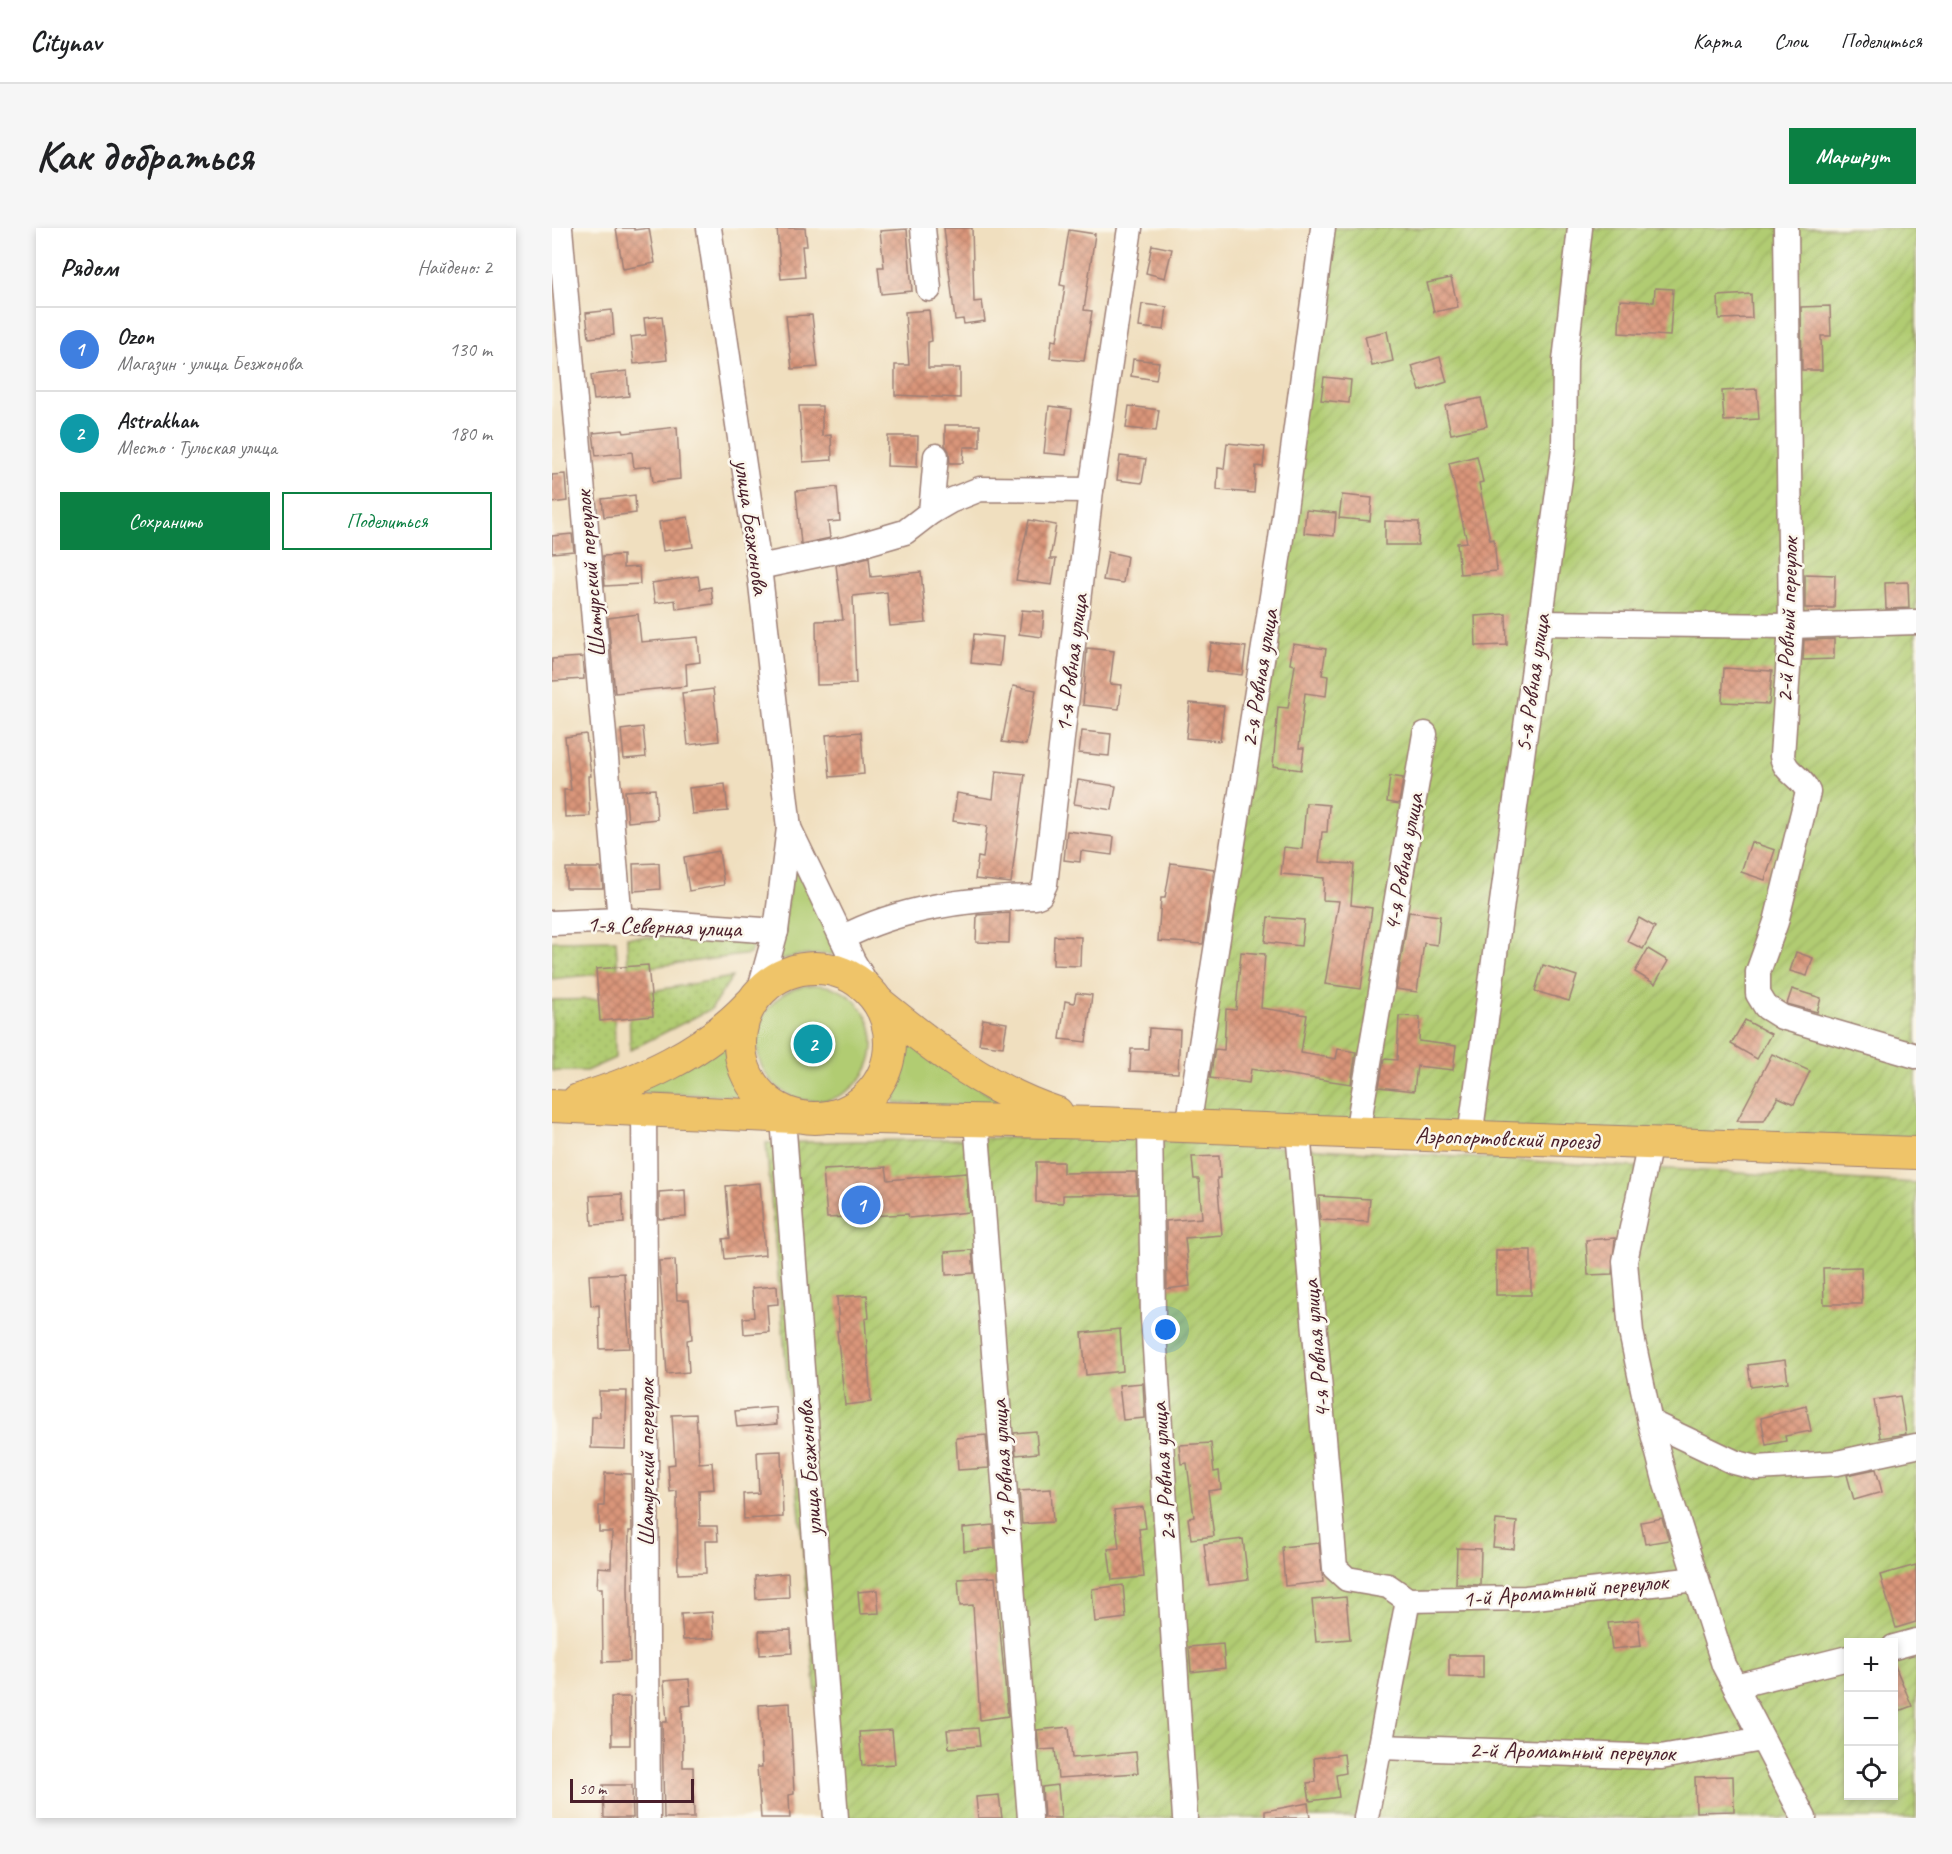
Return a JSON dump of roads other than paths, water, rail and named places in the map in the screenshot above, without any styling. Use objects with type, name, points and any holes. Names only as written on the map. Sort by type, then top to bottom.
[{"type":"main road","points":[[552,1106],[580,1099],[662,1068],[715,1037],[773,980],[801,969],[830,969],[857,980],[932,1046],[994,1087],[1026,1103],[1099,1123]]},
{"type":"main road","points":[[756,997],[741,1028],[741,1058],[752,1085],[773,1106],[805,1117],[857,1106],[878,1085],[890,1058],[890,1028],[876,999]]},
{"type":"main road","points":[[552,1106],[644,1108],[805,1117],[1099,1123]]},
{"type":"main road","name":"Аэропортовский проезд","points":[[1099,1123],[1916,1153]]},
{"type":"street","name":"Шатурский переулок","points":[[560,228],[620,921]]},
{"type":"street","name":"улица Безжонова","points":[[709,228],[759,567],[789,828]]},
{"type":"street","points":[[923,228],[929,289]]},
{"type":"street","name":"1-я Ровная улица","points":[[842,938],[873,923],[931,906],[1035,897],[1043,890],[1091,490],[1130,228]]},
{"type":"street","name":"2-я Ровная улица","points":[[1188,1127],[1281,546],[1323,228]]},
{"type":"street","name":"5-я Ровная улица","points":[[1470,1137],[1564,448],[1565,361],[1580,228]]},
{"type":"street","name":"2-й Ровный переулок","points":[[1786,228],[1791,626],[1782,756],[1784,766],[1804,783],[1808,792],[1776,922],[1758,972],[1758,994],[1766,1007],[1782,1017],[1916,1056]]},
{"type":"street","points":[[931,512],[936,456]]},
{"type":"street","points":[[759,567],[850,548],[905,532],[950,501],[980,489],[1091,490]]},
{"type":"street","points":[[1540,623],[1791,626],[1916,622]]},
{"type":"street","name":"4-я Ровная улица","points":[[1357,1133],[1425,734]]},
{"type":"street","points":[[789,828],[842,938],[876,999]]},
{"type":"street","points":[[756,997],[776,931],[789,828]]},
{"type":"street","name":"1-я Северная улица","points":[[552,923],[620,921],[776,931]]},
{"type":"street","name":"Шатурский переулок","points":[[644,1108],[648,1818]]},
{"type":"street","name":"улица Безжонова","points":[[805,1117],[836,1818]]},
{"type":"street","name":"1-я Ровная улица","points":[[976,1120],[1030,1818]]},
{"type":"street","name":"2-я Ровная улица","points":[[1150,1125],[1153,1317],[1185,1818]]},
{"type":"street","name":"4-я Ровная улица","points":[[1298,1131],[1335,1568],[1347,1579],[1388,1586],[1408,1600]]},
{"type":"street","points":[[1650,1143],[1625,1260],[1631,1332],[1650,1422],[1666,1484],[1724,1665],[1804,1818]]},
{"type":"street","points":[[1650,1422],[1734,1462],[1757,1468],[1837,1463],[1916,1446]]},
{"type":"street","name":"1-й Ароматный переулок","points":[[1408,1600],[1526,1598],[1697,1579]]},
{"type":"street","points":[[1366,1818],[1408,1600]]},
{"type":"street","points":[[1898,1646],[1916,1641]]},
{"type":"street","points":[[1735,1686],[1844,1659]]},
{"type":"street","name":"2-й Ароматный переулок","points":[[1380,1747],[1661,1757],[1762,1739]]},
{"type":"place","name":"Astrakhan","points":[[813,1044]]},
{"type":"place","name":"Ozon","points":[[861,1205]]}]
